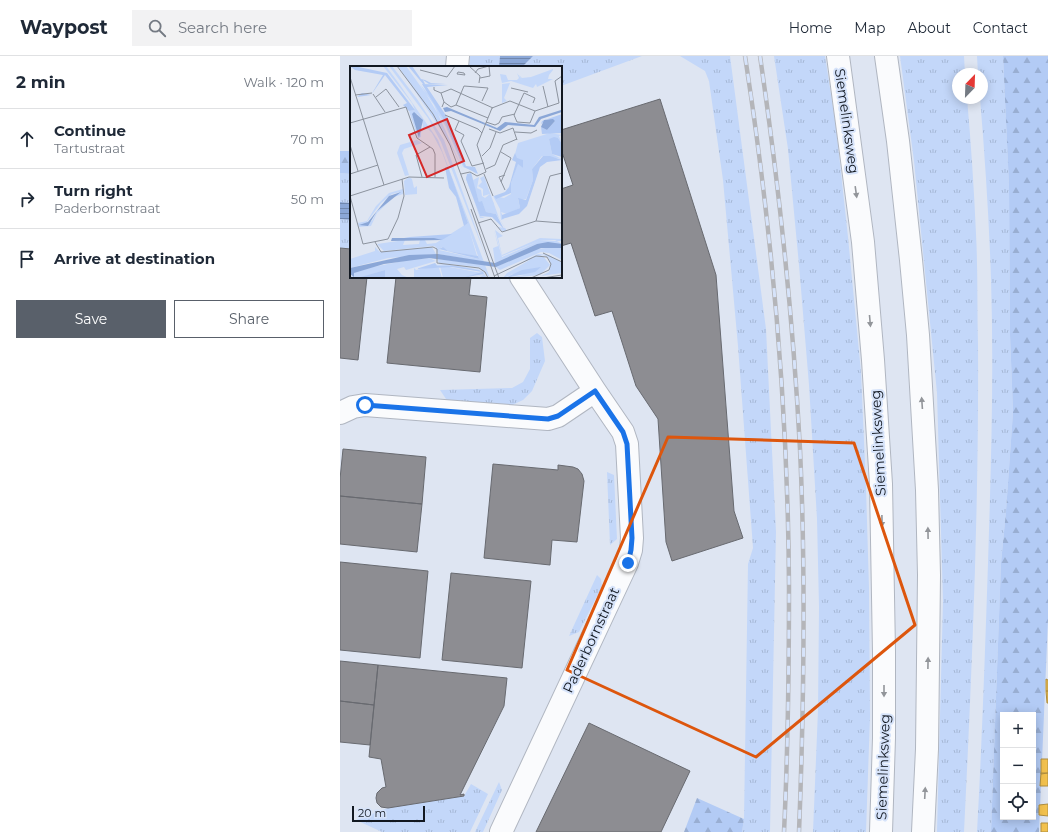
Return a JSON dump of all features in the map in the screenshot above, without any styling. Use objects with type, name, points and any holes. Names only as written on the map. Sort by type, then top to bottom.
[{"type":"main road","points":[[457,66],[458,56]]},
{"type":"main road","name":"Siemelinksweg","points":[[838,56],[863,242],[873,360],[881,484],[884,652],[884,738],[881,832]]},
{"type":"main road","points":[[886,56],[912,260],[927,490],[929,575],[928,733],[923,832]]},
{"type":"main road","name":"Paderbornstraat","points":[[501,832],[628,563],[632,538],[627,444],[623,432],[521,278]]},
{"type":"main road","points":[[340,413],[354,407],[365,405],[548,419],[558,416],[595,391]]},
{"type":"highlighted area","points":[[668,437],[854,443],[915,625],[756,757],[567,670]]},
{"type":"green space","points":[[470,56],[500,56],[499,66],[469,66]]},
{"type":"green space","points":[[533,56],[642,56],[562,86],[562,66],[523,66]]},
{"type":"green space","points":[[680,56],[730,56],[766,329],[776,532],[770,832],[742,832],[744,819],[748,564],[753,548],[738,346],[723,180],[709,81],[705,71]]},
{"type":"green space","points":[[774,56],[825,56],[836,127],[861,372],[866,487],[869,588],[870,717],[866,832],[813,832],[818,710],[819,607],[817,519],[809,385],[799,265],[788,149]]},
{"type":"green space","points":[[900,56],[964,56],[965,68],[952,68],[952,104],[967,104],[977,262],[978,406],[970,710],[964,832],[937,832],[943,601],[937,393],[914,161]]},
{"type":"green space","points":[[977,56],[1003,56],[1009,186],[1010,335],[1013,412],[1001,563],[991,832],[977,832],[988,563],[992,385],[991,279],[980,104],[988,104],[988,68],[978,68]]},
{"type":"green space","points":[[1003,56],[1048,56],[1048,620],[1039,832],[991,832],[1001,563],[1013,412],[1010,335],[1009,186]]},
{"type":"green space","points":[[340,151],[350,151],[350,174],[340,173]]},
{"type":"green space","points":[[340,173],[350,174],[350,203],[340,202]]},
{"type":"green space","points":[[340,219],[350,220],[350,249],[340,248]]},
{"type":"green space","points":[[537,333],[542,337],[545,361],[532,391],[523,400],[508,407],[448,402],[440,390],[512,388],[523,382],[530,369],[530,338]]},
{"type":"green space","points":[[607,472],[614,475],[617,539],[610,545]]},
{"type":"green space","points":[[597,575],[601,579],[602,586],[579,632],[569,636]]},
{"type":"green space","points":[[499,782],[502,790],[483,832],[475,832]]},
{"type":"green space","points":[[471,784],[488,794],[470,832],[382,832],[356,820],[388,808],[464,796]]},
{"type":"green space","points":[[697,798],[744,819],[742,832],[684,832]]},
{"type":"shaded area","points":[[500,56],[533,56],[523,66],[499,66]]},
{"type":"shaded area","points":[[340,202],[350,203],[350,220],[340,219]]},
{"type":"building: Homes","points":[[1046,679],[1048,680],[1048,691],[1046,691]]},
{"type":"building: Homes","points":[[1046,691],[1048,691],[1048,703],[1047,703]]},
{"type":"building: Homes","points":[[1041,759],[1048,759],[1048,773],[1041,774]]},
{"type":"building: Homes","points":[[1041,773],[1048,773],[1048,786],[1040,786]]},
{"type":"building: Homes","points":[[1048,804],[1048,816],[1039,815],[1039,805]]},
{"type":"building: Homes","points":[[1041,823],[1048,823],[1048,832],[1041,832]]},
{"type":"building: Industry","points":[[660,99],[716,275],[734,511],[743,538],[672,561],[666,542],[658,419],[636,386],[612,311],[595,316],[571,243],[562,246],[562,189],[573,185],[562,152],[562,130]]},
{"type":"building: Industry","points":[[340,248],[350,249],[350,278],[367,278],[358,360],[340,358]]},
{"type":"building: Industry","points":[[396,278],[471,278],[469,295],[487,297],[480,372],[387,363]]},
{"type":"building: Industry","points":[[343,449],[426,457],[422,504],[340,496]]},
{"type":"building: Industry","points":[[493,464],[558,470],[558,465],[573,467],[578,469],[582,474],[584,481],[577,542],[552,540],[550,565],[484,558]]},
{"type":"building: Industry","points":[[340,496],[422,504],[417,552],[340,544]]},
{"type":"building: Industry","points":[[340,562],[428,571],[420,658],[340,650]]},
{"type":"building: Industry","points":[[451,573],[531,581],[522,668],[442,660]]},
{"type":"building: Industry","points":[[340,661],[378,665],[374,705],[340,701]]},
{"type":"building: Industry","points":[[378,665],[507,678],[504,706],[460,795],[464,794],[464,796],[388,808],[381,807],[377,803],[377,793],[382,788],[386,787],[381,759],[369,757]]},
{"type":"building: Industry","points":[[340,701],[374,705],[370,745],[340,742]]},
{"type":"building: Industry","points":[[589,723],[690,771],[661,832],[536,832]]},
{"type":"railway","points":[[745,56],[755,121],[771,253],[786,453],[789,617],[784,832]]},
{"type":"railway","points":[[760,56],[784,252],[800,449],[804,640],[799,832]]},
{"type":"route","points":[[365,405],[548,419],[558,416],[595,391],[623,432],[627,444],[632,518],[631,550],[628,563]]}]
